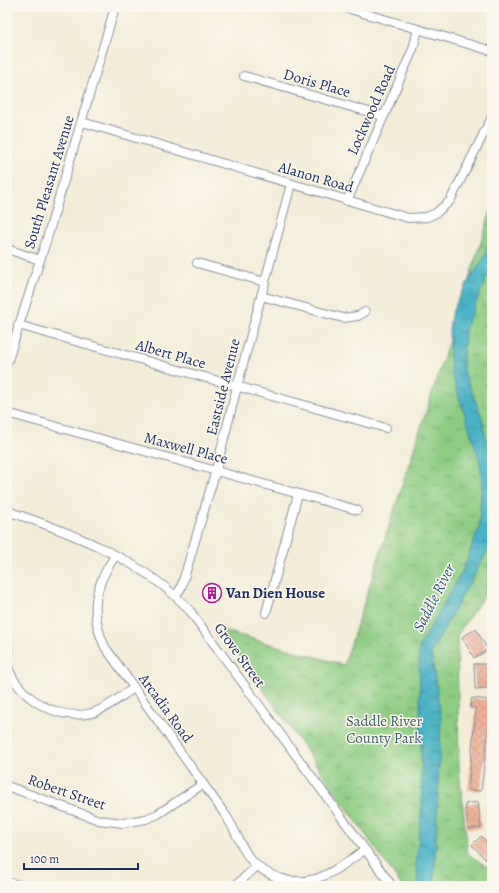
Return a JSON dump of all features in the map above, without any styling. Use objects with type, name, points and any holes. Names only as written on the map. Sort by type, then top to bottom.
[{"type":"street","name":"South Pleasant Avenue","points":[[7,363],[82,122],[115,7]]},
{"type":"street","points":[[343,7],[492,51]]},
{"type":"street","name":"Lockwood Road","points":[[347,201],[413,49],[418,29]]},
{"type":"street","name":"Doris Place","points":[[244,76],[383,116]]},
{"type":"street","name":"Alanon Road","points":[[82,122],[347,201],[408,218],[417,219],[436,213],[444,207],[453,195],[492,117]]},
{"type":"street","name":"Eastside Avenue","points":[[176,595],[180,588],[216,470],[291,184]]},
{"type":"street","points":[[7,248],[40,260]]},
{"type":"street","points":[[197,263],[265,282]]},
{"type":"street","points":[[261,296],[343,318],[358,316],[365,312]]},
{"type":"street","name":"Albert Place","points":[[18,325],[386,428]]},
{"type":"street","name":"Maxwell Place","points":[[7,413],[357,510]]},
{"type":"street","points":[[266,613],[298,494]]},
{"type":"street","name":"Grove Street","points":[[7,511],[71,534],[115,556],[176,595],[392,886]]},
{"type":"street","name":"Arcadia Road","points":[[115,556],[102,578],[98,588],[96,600],[96,625],[105,648],[226,816],[246,853],[257,866]]},
{"type":"street","points":[[7,660],[8,649]]},
{"type":"street","points":[[7,664],[10,675],[30,696],[43,706],[71,715],[86,714],[101,709],[134,688]]},
{"type":"street","name":"Robert Street","points":[[7,786],[99,820],[123,823],[146,819],[158,814],[203,784]]},
{"type":"street","points":[[235,886],[257,866],[280,879],[293,881],[314,880],[333,872],[364,850]]},
{"type":"street","points":[[7,882],[24,886]]},
{"type":"green space","name":"Saddle River County Park","points":[[492,208],[492,584],[457,635],[459,770],[468,854],[492,870],[492,886],[402,886],[221,630],[344,665]]},
{"type":"water","points":[[492,230],[492,265],[465,329],[463,370],[482,418],[492,469],[492,543],[431,652],[441,718],[434,886],[419,886],[416,867],[422,804],[419,647],[463,570],[479,528],[482,477],[479,458],[451,372],[449,329],[451,315],[459,297],[486,254]]},
{"type":"building","name":"Van Dien House","points":[[209,583],[218,586],[215,600],[209,598],[210,596],[206,594]]},
{"type":"building","points":[[476,629],[488,650],[474,658],[462,637]]},
{"type":"building","points":[[474,664],[488,664],[489,688],[475,689]]},
{"type":"building","points":[[472,698],[492,700],[481,791],[468,790],[476,708],[470,708]]},
{"type":"building","points":[[478,802],[481,828],[468,829],[465,804]]},
{"type":"building","points":[[481,836],[492,847],[492,858],[488,862],[472,845]]},
{"type":"place","name":"Van Dien House","points":[[212,593]]},
{"type":"water label","name":"Saddle River","points":[[434,598]]}]
